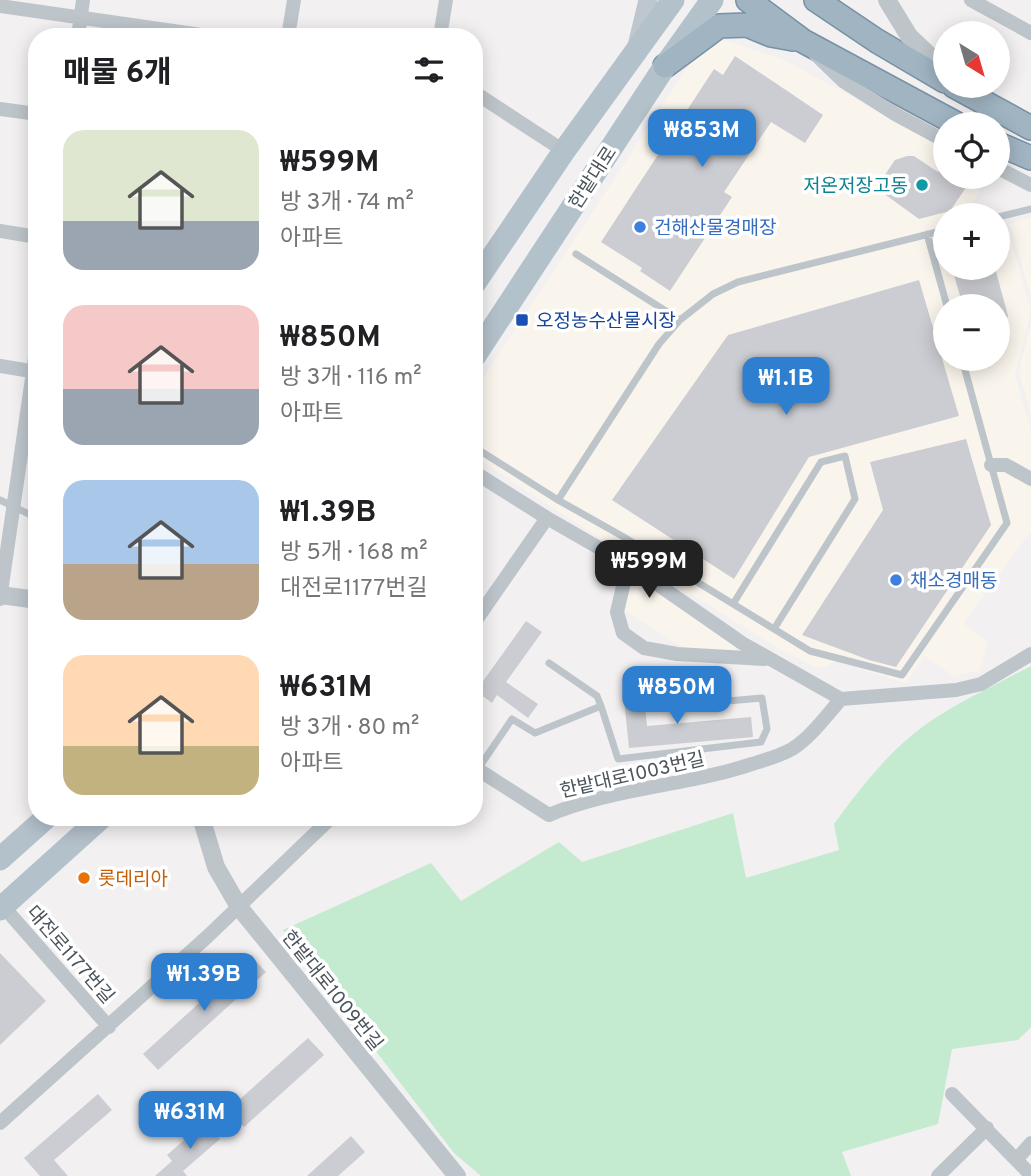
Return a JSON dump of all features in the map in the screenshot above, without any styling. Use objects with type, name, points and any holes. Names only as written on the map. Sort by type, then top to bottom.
[{"type":"highway","points":[[748,0],[803,41],[935,112]]},
{"type":"highway","points":[[816,0],[877,41],[933,73]]},
{"type":"highway","points":[[664,66],[719,26],[747,25],[771,35],[803,41]]},
{"type":"highway","points":[[977,98],[1031,128]]},
{"type":"highway","points":[[1010,149],[1031,158]]},
{"type":"main road","points":[[636,52],[649,0]]},
{"type":"main road","name":"한밭대로","points":[[483,271],[564,151],[673,0]]},
{"type":"main road","name":"한밭대로","points":[[483,343],[664,66],[712,0]]},
{"type":"main road","points":[[0,859],[37,826]]},
{"type":"main road","points":[[2,908],[92,826]]},
{"type":"street","points":[[79,28],[82,0]]},
{"type":"street","points":[[289,28],[293,0]]},
{"type":"street","points":[[441,28],[446,0]]},
{"type":"street","points":[[887,0],[909,36],[933,60]]},
{"type":"street","points":[[971,0],[1031,33]]},
{"type":"street","points":[[0,6],[157,28]]},
{"type":"street","points":[[803,41],[843,81],[933,135]]},
{"type":"street","points":[[483,98],[564,151]]},
{"type":"street","points":[[0,109],[28,113]]},
{"type":"street","points":[[1010,174],[1031,185]]},
{"type":"street","points":[[0,232],[28,236]]},
{"type":"street","points":[[0,366],[28,370]]},
{"type":"street","points":[[28,437],[14,505],[1,596],[28,599]]},
{"type":"street","points":[[991,465],[1006,465],[1031,479]]},
{"type":"street","points":[[483,478],[628,565],[769,659],[841,699],[956,691],[981,684],[1031,654]]},
{"type":"street","points":[[483,611],[547,518]]},
{"type":"street","points":[[628,565],[617,612],[623,634],[644,648],[677,654],[769,659]]},
{"type":"street","name":"한밭대로1003번길","points":[[483,773],[549,815],[575,804],[728,772],[791,749],[806,738],[841,699]]},
{"type":"street","name":"한밭대로1009번길","points":[[204,826],[216,867],[226,889],[239,907],[457,1176]]},
{"type":"street","name":"대전로1177번길","points":[[0,1122],[109,1027],[323,826]]},
{"type":"street","name":"대전로1177번길","points":[[2,908],[109,1027]]},
{"type":"street","points":[[952,1094],[1031,1175]]},
{"type":"street","points":[[938,1176],[987,1128]]},
{"type":"street","points":[[1017,1159],[1031,1143]]},
{"type":"lane","points":[[1010,214],[1031,209]]},
{"type":"lane","points":[[558,500],[659,344],[680,320],[713,294],[738,282],[933,233]]},
{"type":"lane","points":[[928,234],[944,294]]},
{"type":"lane","points":[[576,254],[680,320]]},
{"type":"lane","points":[[483,453],[810,651],[902,675],[1007,523],[965,371]]},
{"type":"lane","points":[[733,604],[821,462],[845,456],[855,499],[774,629]]},
{"type":"lane","points":[[0,500],[28,513]]},
{"type":"lane","points":[[549,663],[597,696],[618,759],[761,742]]},
{"type":"lane","points":[[675,687],[712,692],[716,702]]},
{"type":"lane","points":[[669,707],[762,698],[767,729],[761,742],[768,758]]},
{"type":"lane","points":[[483,758],[512,719],[535,733],[601,706]]},
{"type":"shaded area","points":[[723,39],[783,60],[933,139],[933,189],[980,189],[970,203],[933,203],[933,280],[1010,280],[1010,237],[1031,311],[1015,375],[1031,431],[1031,464],[1027,482],[1031,486],[1031,531],[963,623],[987,642],[980,670],[954,676],[924,656],[906,683],[835,661],[824,667],[815,667],[776,647],[483,462],[483,378],[701,47]]},
{"type":"shaded area","points":[[1031,217],[1031,296],[1010,224]]},
{"type":"shaded area","points":[[1031,323],[1031,415],[1019,371]]},
{"type":"shaded area","points":[[630,573],[739,643],[734,651],[684,648],[622,609]]},
{"type":"green space","points":[[1031,666],[1031,1027],[1018,1040],[952,1049],[938,1124],[842,1152],[851,1176],[481,1176],[454,1153],[283,930],[431,863],[461,901],[559,842],[582,862],[733,813],[746,878],[839,850],[834,824],[895,751],[940,715]]},
{"type":"building","points":[[735,56],[823,115],[805,143],[771,122],[724,192],[732,197],[670,291],[640,271],[642,268],[601,242],[714,69],[723,75]]},
{"type":"building","name":"저온저장고동","points":[[914,156],[933,169],[933,189],[965,189],[955,203],[933,203],[933,215],[919,219],[876,188],[895,160]]},
{"type":"building","points":[[919,280],[933,328],[933,371],[946,371],[959,416],[809,457],[734,579],[612,500],[728,335]]},
{"type":"building","points":[[955,280],[998,280],[1002,294],[960,294]]},
{"type":"building","name":"채소경매동","points":[[966,439],[991,525],[896,667],[802,635],[883,510],[870,462]]},
{"type":"building","points":[[526,621],[542,632],[506,682],[538,704],[528,718],[497,695],[492,703],[483,696],[483,681]]},
{"type":"building","points":[[643,687],[647,726],[751,717],[753,737],[629,748],[623,689]]},
{"type":"building","points":[[0,953],[46,1001],[0,1045]]},
{"type":"building","points":[[251,956],[266,972],[158,1070],[143,1054]]},
{"type":"building","points":[[308,1038],[324,1055],[244,1127],[228,1110]]},
{"type":"building","points":[[98,1094],[112,1110],[54,1160],[68,1176],[40,1176],[24,1158]]},
{"type":"building","points":[[205,1122],[220,1139],[183,1171],[187,1176],[155,1176],[172,1161],[167,1155]]},
{"type":"building","points":[[351,1136],[365,1152],[338,1176],[307,1176]]},
{"type":"place","name":"저온저장고동","points":[[922,185]]},
{"type":"place","name":"건해산물경매장","points":[[640,227]]},
{"type":"place","name":"오정농수산물시장","points":[[522,320]]},
{"type":"place","name":"채소경매동","points":[[896,580]]},
{"type":"place","name":"롯데리아","points":[[84,878]]}]
